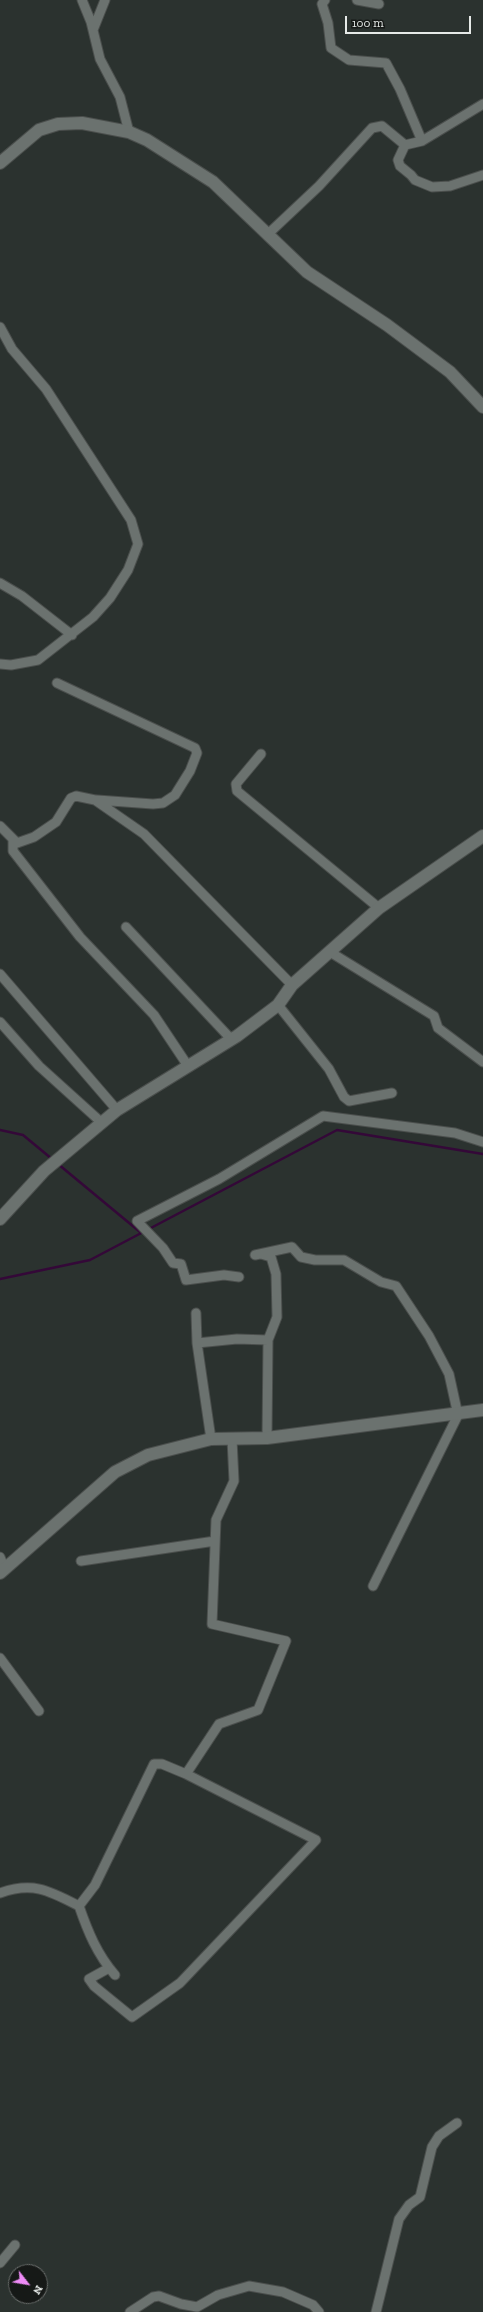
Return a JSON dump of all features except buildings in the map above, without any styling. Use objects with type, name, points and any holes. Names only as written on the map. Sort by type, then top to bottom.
[{"type":"street","points":[[82,0],[93,30],[100,59],[120,97],[129,132]]},
{"type":"street","points":[[93,30],[105,0]]},
{"type":"street","points":[[325,0],[322,4],[328,23],[331,48],[349,60],[386,63],[400,89],[422,141]]},
{"type":"street","points":[[357,0],[379,4]]},
{"type":"street","points":[[405,145],[422,141],[483,104]]},
{"type":"street","points":[[1,159],[39,130],[58,124],[82,123],[129,132],[147,140],[213,182],[307,272],[387,326],[450,372],[483,407]]},
{"type":"street","points":[[268,234],[319,186],[372,128],[382,126],[405,145]]},
{"type":"street","points":[[405,145],[398,160],[400,166],[411,175],[414,180],[432,187],[450,186],[483,175]]},
{"type":"street","points":[[0,327],[12,349],[46,389],[131,520],[138,544],[128,570],[110,598],[72,635],[38,660],[11,666],[0,664]]},
{"type":"street","points":[[0,583],[22,596],[72,635]]},
{"type":"street","points":[[0,826],[17,843],[34,837],[56,822],[71,798],[76,796],[95,800],[153,804],[163,803],[175,795],[190,771],[197,754],[194,748],[57,683]]},
{"type":"street","points":[[261,754],[236,784],[237,791],[379,908]]},
{"type":"street","points":[[95,800],[144,834],[292,984]]},
{"type":"street","points":[[1,1217],[44,1171],[101,1122],[117,1110],[231,1039],[278,1006],[292,984],[379,908],[483,836]]},
{"type":"street","points":[[13,840],[13,851],[80,937],[154,1016],[188,1066]]},
{"type":"street","points":[[126,927],[231,1039]]},
{"type":"street","points":[[330,952],[434,1016],[438,1028],[483,1062]]},
{"type":"street","points":[[0,974],[117,1110]]},
{"type":"street","points":[[278,1006],[329,1069],[344,1097],[349,1101],[392,1093]]},
{"type":"street","points":[[0,1022],[39,1066],[101,1122]]},
{"type":"street","points":[[239,1277],[224,1275],[186,1280],[181,1264],[173,1263],[162,1248],[137,1221],[218,1179],[323,1116],[455,1133],[483,1142]]},
{"type":"street","points":[[267,1438],[268,1340],[277,1317],[276,1274],[271,1257],[258,1254],[292,1247],[301,1257],[315,1260],[344,1260],[381,1282],[396,1286],[429,1336],[449,1374],[458,1415],[373,1586]]},
{"type":"street","points":[[196,1313],[197,1343],[211,1439]]},
{"type":"street","points":[[197,1343],[237,1339],[268,1340]]},
{"type":"street","points":[[0,1557],[3,1571],[115,1472],[148,1455],[211,1439],[267,1438],[458,1415],[483,1410]]},
{"type":"street","points":[[186,1774],[219,1724],[258,1710],[286,1641],[212,1624],[215,1591],[216,1520],[234,1481],[232,1439]]},
{"type":"street","points":[[81,1561],[215,1541]]},
{"type":"street","points":[[0,1658],[39,1711]]},
{"type":"street","points":[[0,1893],[16,1888],[49,1890],[79,1906],[88,1934],[100,1956],[112,1971],[89,1979],[94,1986],[132,2017],[180,1983],[316,1840],[186,1774],[162,1764],[154,1764],[95,1885],[79,1906]]},
{"type":"street","points":[[376,2312],[398,2218],[409,2205],[420,2197],[432,2147],[435,2142],[446,2129],[456,2123]]},
{"type":"street","points":[[0,2263],[15,2245]]},
{"type":"street","points":[[130,2312],[153,2297],[159,2296],[181,2304],[197,2307],[218,2295],[249,2286],[283,2292],[313,2305],[319,2312]]},
{"type":"waterway","points":[[0,1130],[23,1135],[52,1159]]},
{"type":"waterway","points":[[0,1279],[90,1260],[337,1130],[483,1154]]},
{"type":"waterway","points":[[58,1164],[140,1232]]}]
